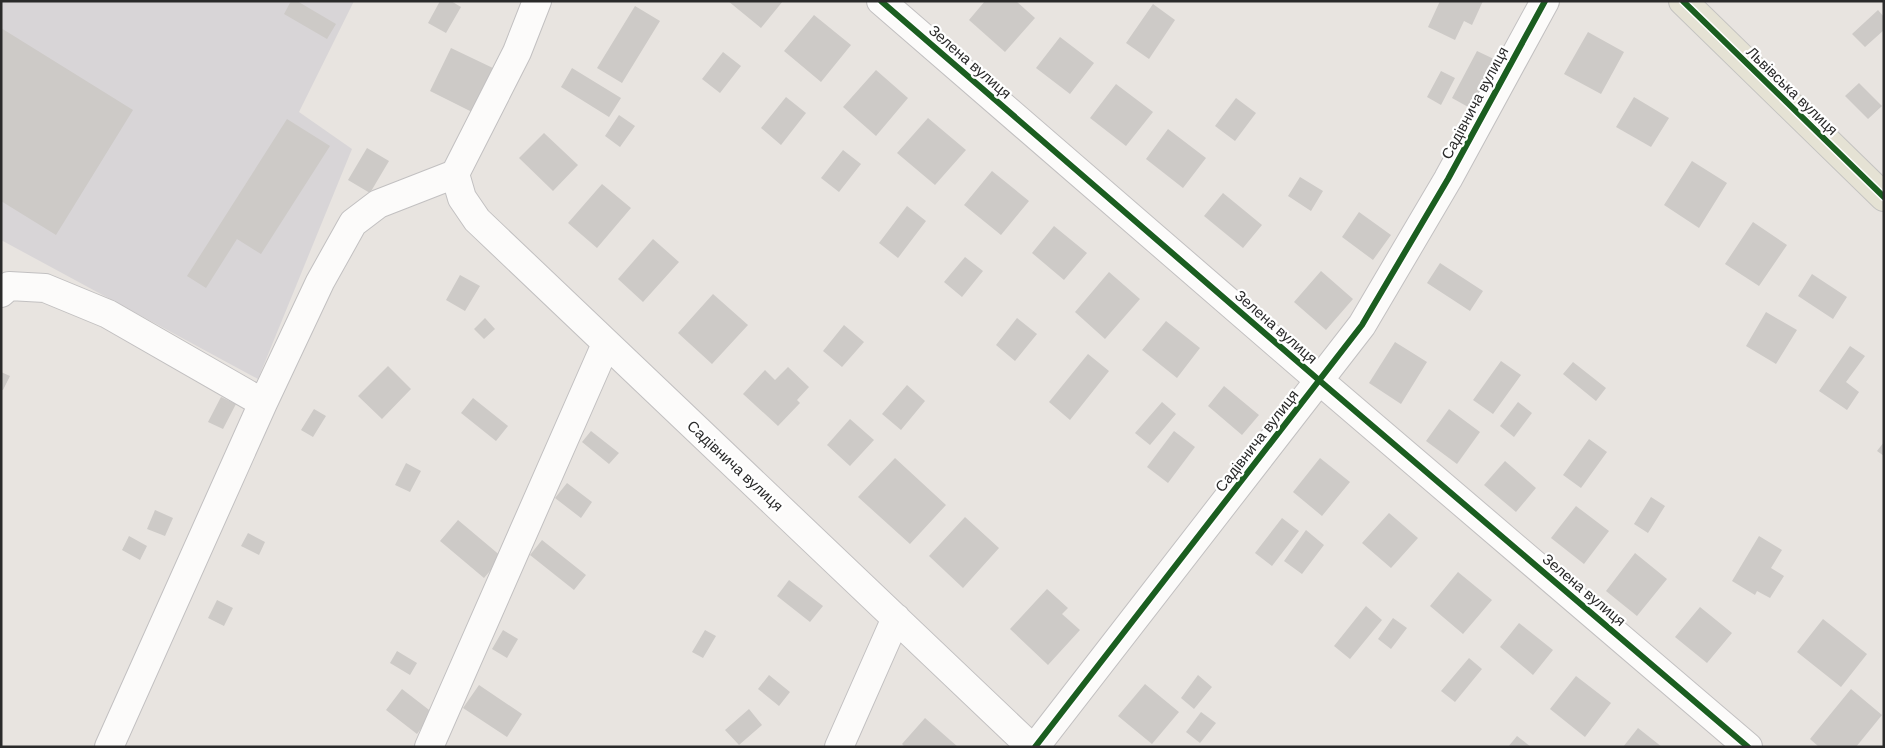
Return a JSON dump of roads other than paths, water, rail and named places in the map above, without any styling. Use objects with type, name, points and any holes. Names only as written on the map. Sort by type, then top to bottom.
[{"type":"main road","name":"Львівська вулиця","points":[[1683,1],[1884,197]]},
{"type":"street","points":[[109,747],[263,403],[320,282],[353,223],[378,204],[455,174],[517,52],[537,1]]},
{"type":"street","name":"Зелена вулиця","points":[[881,1],[1320,381],[1748,747]]},
{"type":"street","name":"Садівнича вулиця","points":[[1035,747],[1362,325],[1448,179],[1545,1]]},
{"type":"street","name":"Садівнича вулиця","points":[[455,174],[462,198],[476,220],[1031,747]]},
{"type":"street","points":[[1,293],[8,286],[45,288],[108,314],[263,403]]},
{"type":"street","points":[[429,747],[606,344]]},
{"type":"street","points":[[839,747],[896,618]]}]
